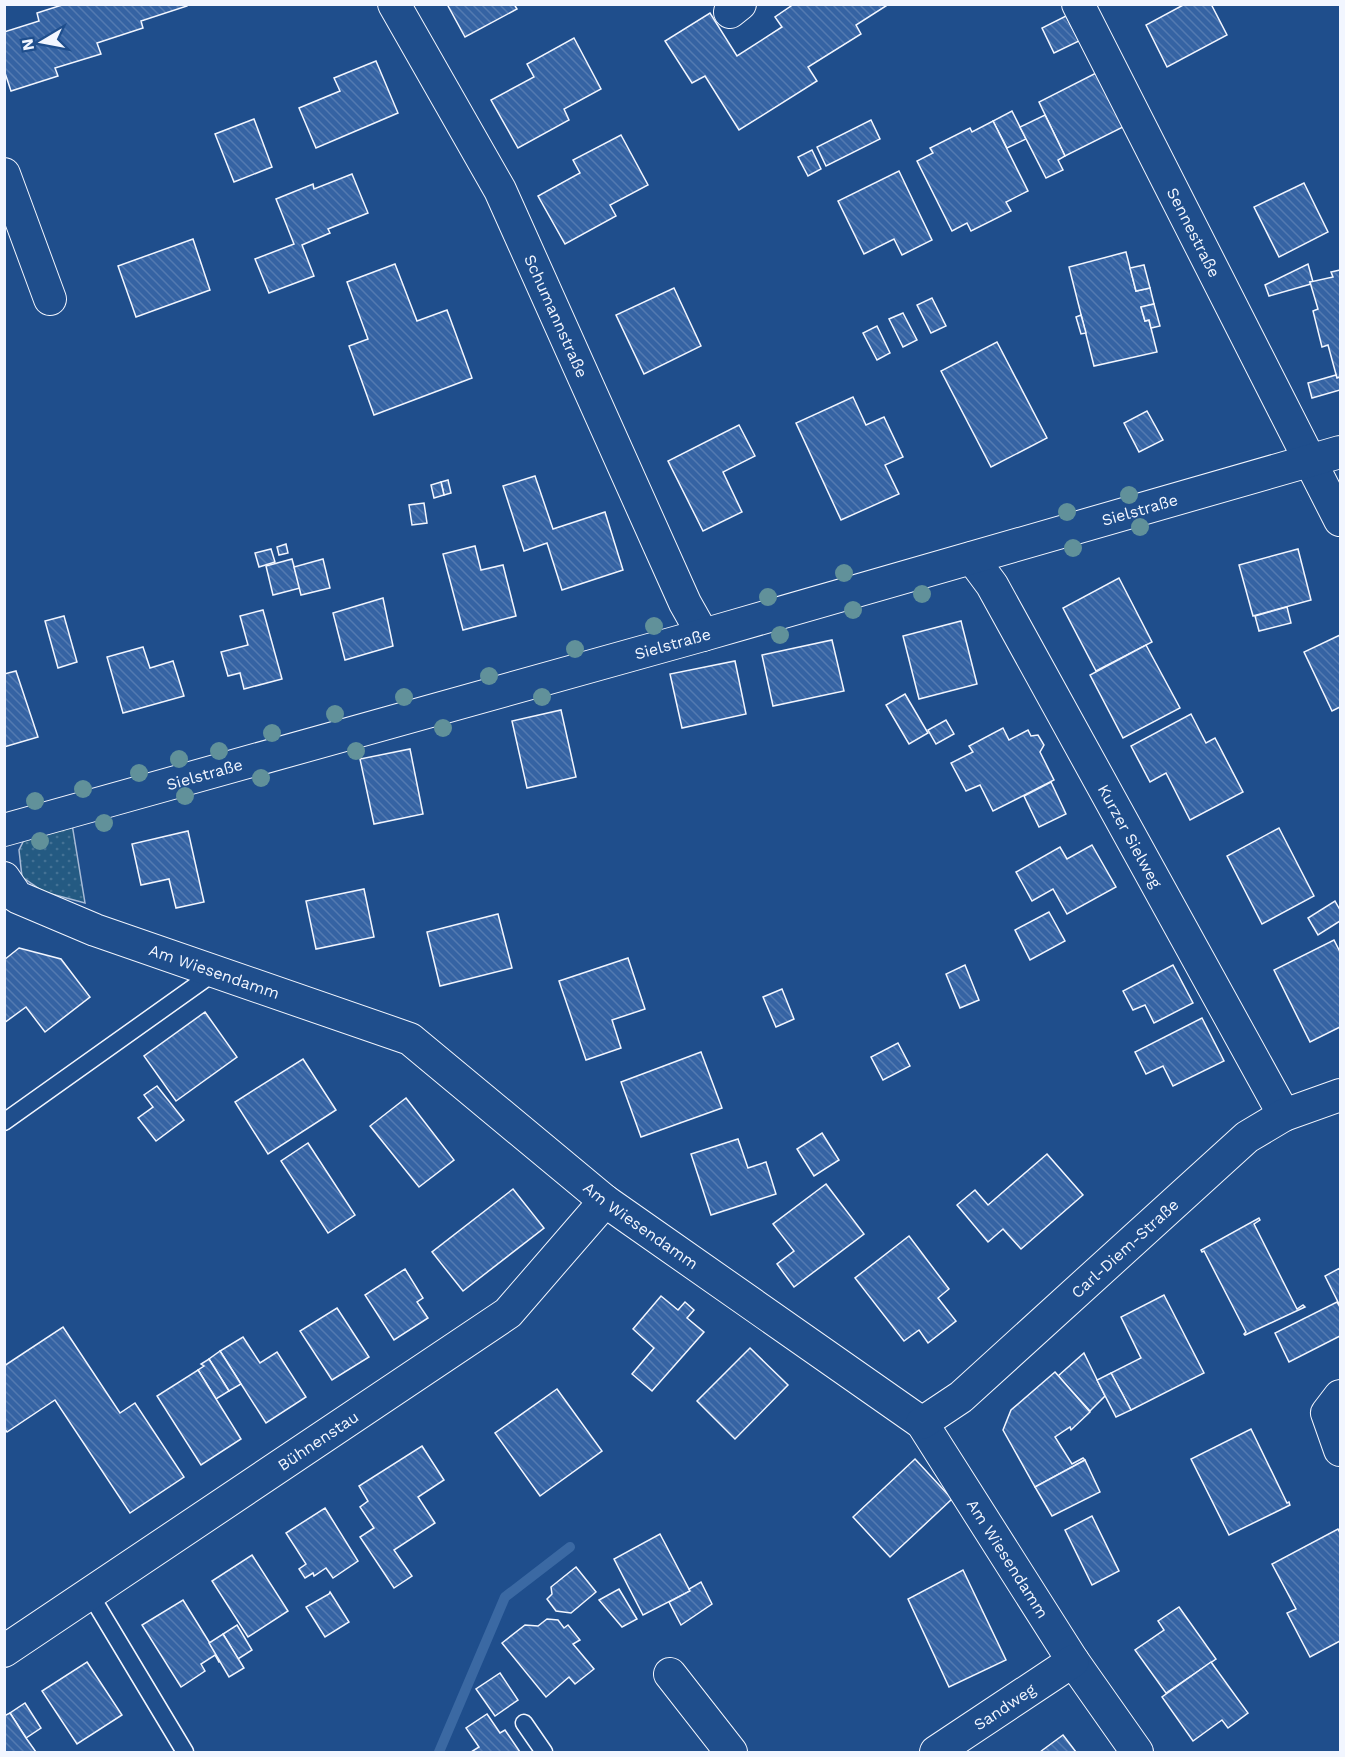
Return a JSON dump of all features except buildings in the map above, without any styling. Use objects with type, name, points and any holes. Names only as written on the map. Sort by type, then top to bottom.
[{"type":"street","name":"Schumannstraße","points":[[394,4],[500,190],[685,603],[703,635]]},
{"type":"street","name":"Sennestraße","points":[[1078,4],[1341,520]]},
{"type":"street","points":[[4,174],[50,299]]},
{"type":"street","name":"Sielstraße","points":[[4,830],[703,635],[1341,452]]},
{"type":"street","name":"Kurzer Sielweg","points":[[972,558],[992,585],[1284,1115]]},
{"type":"street","name":"Am Wiesendamm","points":[[4,878],[17,897],[95,930],[410,1038],[605,1201],[922,1423],[1073,1661],[1137,1752]]},
{"type":"street","name":"Carl-Diem-Straße","points":[[922,1423],[961,1397],[1247,1137],[1284,1115],[1341,1095]]},
{"type":"street","name":"Bühnenstau","points":[[4,1651],[508,1313],[605,1201]]},
{"type":"street","points":[[1341,1396],[1327,1413],[1341,1450]]},
{"type":"street","name":"Sandweg","points":[[936,1752],[1073,1661]]},
{"type":"street","points":[[670,1674],[731,1752]]},
{"type":"lane","points":[[4,1122],[215,972]]},
{"type":"lane","points":[[90,1594],[185,1752]]},
{"type":"lane","points":[[524,1723],[544,1752]]},
{"type":"shaded area","points":[[72,824],[85,903],[44,892],[22,877],[19,850],[24,840]]},
{"type":"waterway","points":[[439,1752],[505,1597],[570,1547]]}]
